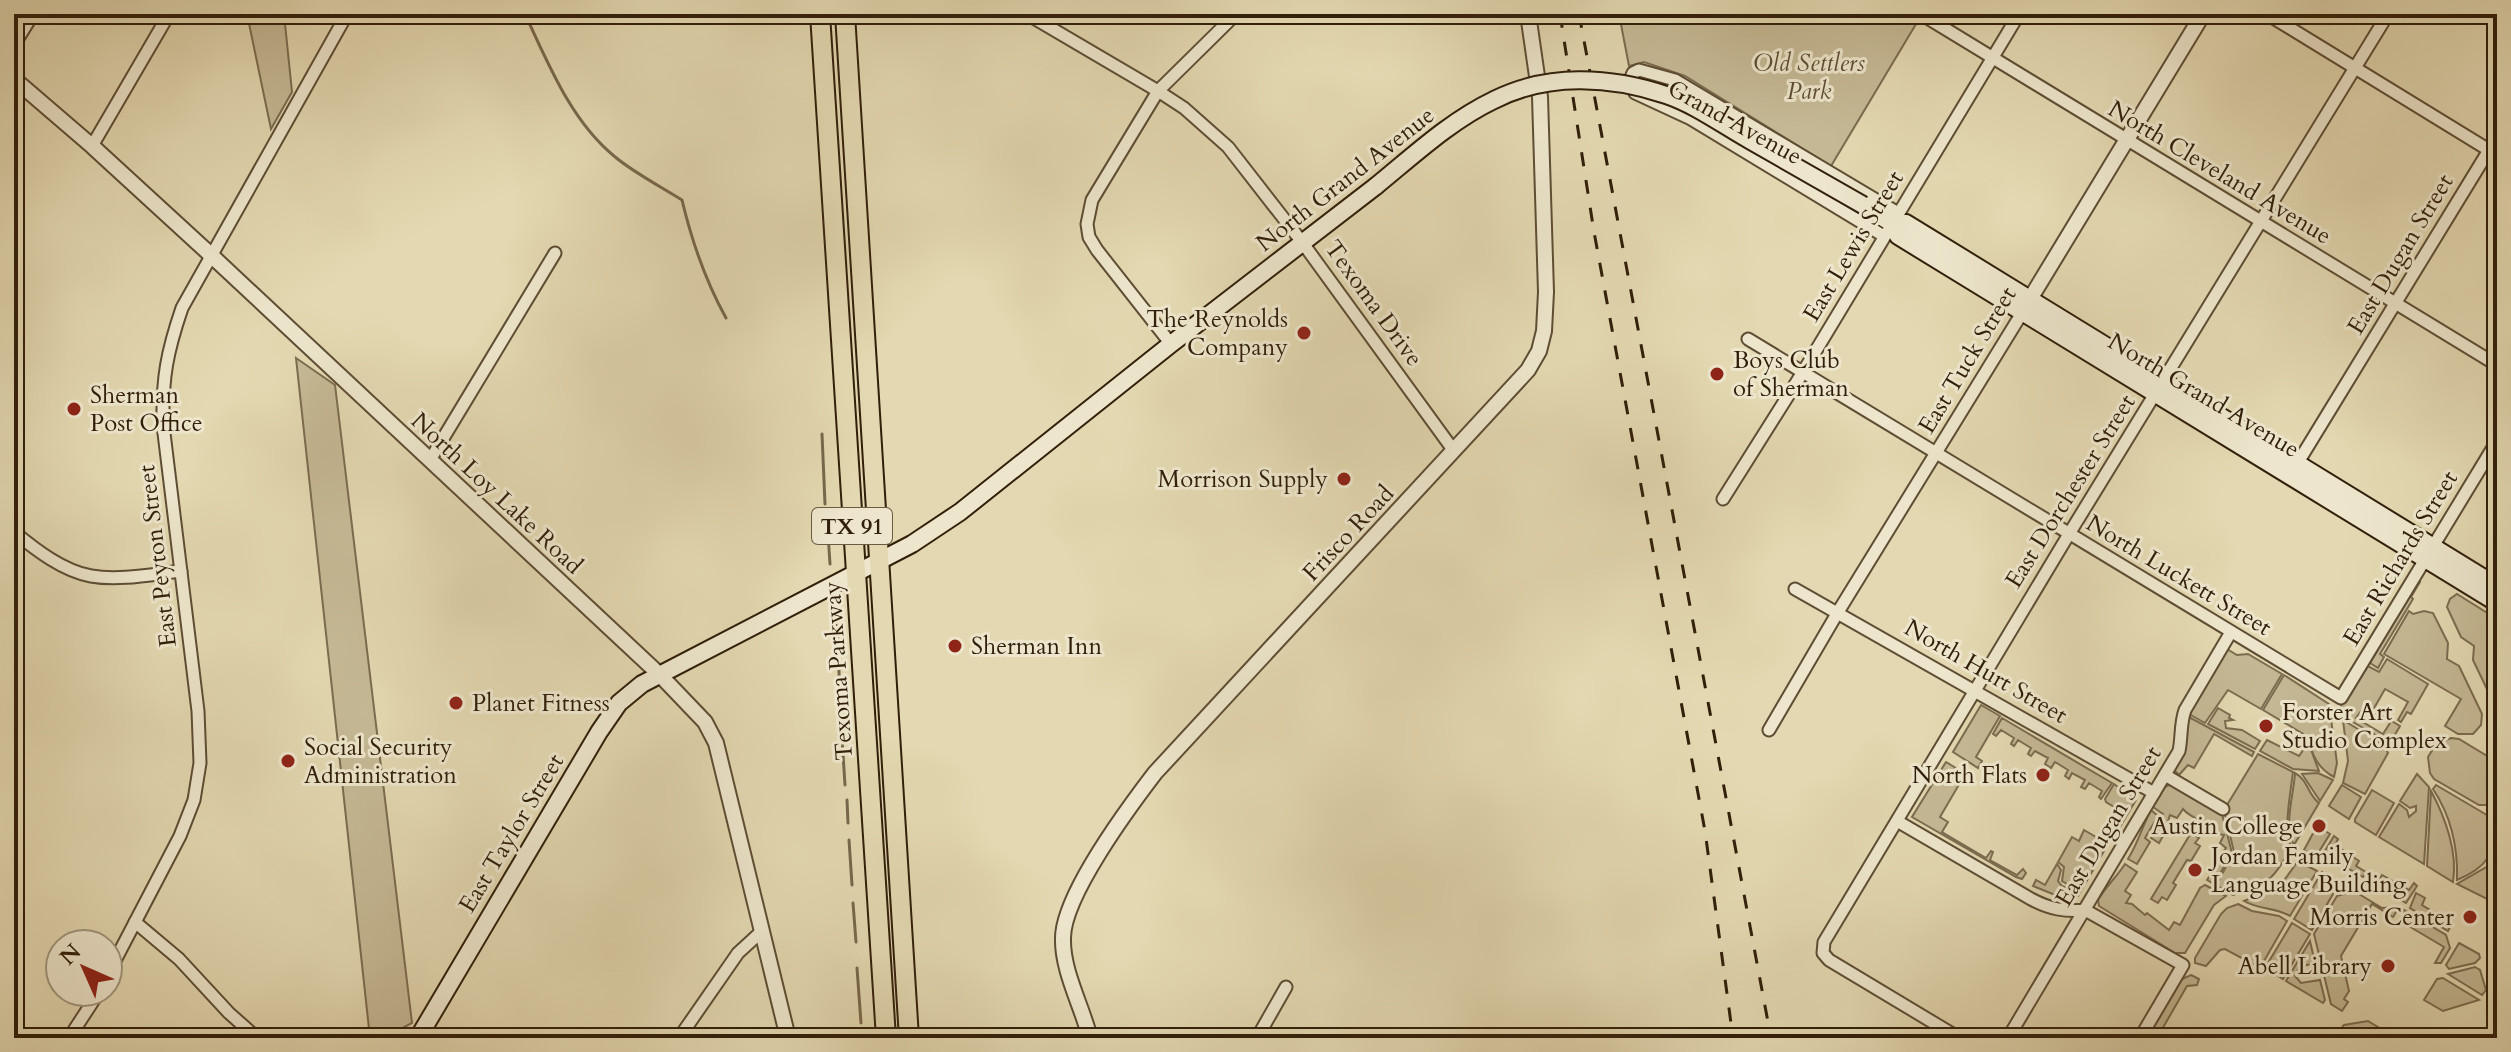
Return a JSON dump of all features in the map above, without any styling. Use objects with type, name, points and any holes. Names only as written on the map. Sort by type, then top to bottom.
[{"type":"main road","name":"Texoma Parkway","points":[[820,14],[886,1038]]},
{"type":"main road","name":"Texoma Parkway","points":[[845,14],[909,1038]]},
{"type":"main road","name":"North Grand Avenue","points":[[879,562],[960,512],[1472,111],[1522,88],[1593,79],[1668,95],[1863,205],[1891,224],[1898,236],[2026,307],[2293,470],[2428,553],[2497,603]]},
{"type":"main road","name":"North Grand Avenue","points":[[2428,553],[2497,586]]},
{"type":"main road","name":"East Taylor Street","points":[[418,1038],[619,703],[642,684],[879,562]]},
{"type":"street","points":[[14,45],[33,14]]},
{"type":"street","points":[[92,146],[169,14]]},
{"type":"street","name":"East Peyton Street","points":[[124,943],[180,836],[194,800],[200,763],[198,711],[163,425],[162,386],[168,348],[182,308],[347,14]]},
{"type":"street","name":"Texoma Drive","points":[[1027,14],[1184,108],[1228,147],[1302,242],[1454,451]]},
{"type":"street","points":[[1171,344],[1097,250],[1089,237],[1087,224],[1092,200],[1158,91],[1236,14]]},
{"type":"street","name":"Frisco Road","points":[[1090,1038],[1066,964],[1062,937],[1070,907],[1119,819],[1164,762],[1528,370],[1539,351],[1544,331],[1540,97],[1528,14]]},
{"type":"street","name":"North Cleveland Avenue","points":[[1921,14],[2497,365]]},
{"type":"street","name":"East Lewis Street","points":[[1723,499],[2019,14]]},
{"type":"street","name":"East Tuck Street","points":[[1769,730],[2203,14]]},
{"type":"street","points":[[2267,14],[2493,153]]},
{"type":"street","name":"East Dorchester Street","points":[[1958,1038],[1829,960],[1823,953],[1824,942],[2069,534],[2388,14]]},
{"type":"street","name":"Grand Avenue","points":[[1639,70],[1655,73],[1683,85],[1891,224],[1635,93],[1630,80],[1633,73],[1639,70]]},
{"type":"street","name":"North Loy Lake Road","points":[[14,79],[213,257],[660,675],[705,722],[716,743],[788,1038]]},
{"type":"street","name":"East Dugan Street","points":[[2293,470],[2493,153],[2497,137]]},
{"type":"street","points":[[430,460],[555,253]]},
{"type":"street","name":"North Luckett Street","points":[[1748,339],[2341,698]]},
{"type":"street","name":"East Richards Street","points":[[2341,698],[2497,441]]},
{"type":"street","points":[[14,532],[35,550],[68,568],[92,576],[181,571]]},
{"type":"street","name":"North Hurt Street","points":[[1795,589],[2154,793]]},
{"type":"street","name":"East Dugan Street","points":[[2008,1038],[2179,751],[2182,737],[2180,724],[2185,710],[2231,632]]},
{"type":"street","points":[[2165,775],[2223,809]]},
{"type":"street","points":[[1897,821],[2046,907],[2067,912],[2085,910],[2183,965],[2140,1038]]},
{"type":"street","points":[[135,922],[179,959],[257,1038]]},
{"type":"street","points":[[679,1038],[738,953],[762,931]]},
{"type":"street","points":[[1257,1038],[1286,987]]},
{"type":"street","points":[[69,1038],[89,1008]]},
{"type":"green space","points":[[247,14],[284,14],[292,92],[271,129]]},
{"type":"green space","name":"Old Settlers Park","points":[[1619,14],[1922,14],[1831,166],[1685,76],[1644,62],[1629,66]]},
{"type":"green space","points":[[296,358],[335,385],[412,1023],[384,1038],[370,1038]]},
{"type":"green space","points":[[2418,581],[2411,597],[2413,599],[2380,654],[2384,657],[2378,668],[2370,663]]},
{"type":"green space","points":[[2457,594],[2497,619],[2497,710],[2473,660],[2474,646],[2461,637],[2447,607],[2450,599]]},
{"type":"green space","points":[[2409,611],[2413,614],[2424,611],[2433,613],[2448,643],[2447,659],[2459,666],[2482,714],[2481,725],[2473,734],[2458,734],[2445,726],[2461,699],[2384,654]]},
{"type":"green space","points":[[2227,649],[2237,655],[2248,654],[2282,674],[2261,709],[2228,690],[2205,723],[2189,714]]},
{"type":"green space","points":[[2387,659],[2428,684],[2411,714],[2407,712],[2401,722],[2398,720],[2408,702],[2385,689],[2373,710],[2400,726],[2390,743],[2342,716],[2341,706],[2368,666],[2379,672]],"holes":[[[2364,707],[2390,723],[2383,734],[2356,718]]]},
{"type":"green space","points":[[2284,675],[2329,704],[2337,763],[2334,777],[2316,760],[2310,738],[2263,710]]},
{"type":"green space","points":[[1981,705],[2000,716],[1976,757],[1982,761],[1978,768],[1953,752]]},
{"type":"green space","points":[[2218,708],[2233,720],[2225,721],[2226,728],[2242,730],[2260,741],[2255,749],[2208,724]]},
{"type":"green space","points":[[2187,716],[2254,752],[2252,756],[2214,734],[2194,768],[2188,765],[2179,775],[2174,770],[2186,745]]},
{"type":"green space","points":[[2002,718],[2112,783],[2101,799],[2102,791],[2089,783],[2085,789],[2081,787],[2085,780],[2072,773],[2069,779],[2065,776],[2068,770],[2055,762],[2051,768],[2045,764],[2048,758],[2035,751],[2031,756],[2028,754],[2031,748],[2018,740],[2014,746],[2011,744],[2014,738],[2001,730],[1996,736],[1993,734]]},
{"type":"green space","points":[[2343,720],[2384,745],[2388,753],[2365,794],[2343,783],[2348,761]]},
{"type":"green space","points":[[2451,738],[2459,739],[2497,762],[2497,805],[2479,805],[2434,779],[2428,757],[2436,744]]},
{"type":"green space","points":[[2267,740],[2299,756],[2306,746],[2311,750],[2319,771],[2293,769],[2260,751]]},
{"type":"green space","points":[[2258,754],[2293,772],[2287,822],[2292,847],[2269,879],[2233,895],[2216,885],[2234,852],[2224,810]]},
{"type":"green space","points":[[1946,762],[1972,780],[1964,776],[1940,817],[1948,822],[1942,832],[1986,858],[1993,852],[1990,860],[2017,875],[2023,869],[2026,873],[2022,879],[1912,817]]},
{"type":"green space","points":[[2295,773],[2319,803],[2294,845],[2289,819]]},
{"type":"green space","points":[[2318,773],[2333,780],[2320,801],[2302,774]]},
{"type":"green space","points":[[2417,774],[2429,787],[2424,864],[2379,837],[2399,804],[2407,810],[2409,817],[2416,811],[2416,806],[2410,808],[2400,801]]},
{"type":"green space","points":[[2114,784],[2136,800],[2114,837],[2104,831],[2108,824],[2113,826],[2121,811],[2105,799]]},
{"type":"green space","points":[[2171,784],[2222,814],[2232,853],[2214,884],[2207,880],[2226,848],[2220,843],[2224,835],[2183,809],[2177,818],[2170,815],[2159,833],[2163,836],[2159,843],[2151,838],[2163,814],[2153,807],[2165,787]]},
{"type":"green space","points":[[2342,785],[2361,797],[2349,819],[2329,806]]},
{"type":"green space","points":[[2436,785],[2497,821],[2495,842],[2488,858],[2457,880],[2452,833],[2433,789]]},
{"type":"green space","points":[[2372,790],[2394,803],[2376,835],[2355,822]]},
{"type":"green space","points":[[2431,791],[2449,835],[2454,859],[2453,882],[2427,866]]},
{"type":"green space","points":[[2151,810],[2158,816],[2145,838],[2150,842],[2137,864],[2128,859]]},
{"type":"green space","points":[[2317,826],[2330,834],[2315,858],[2304,850]]},
{"type":"green space","points":[[2084,830],[2108,844],[2078,896],[2074,896],[2072,887],[2062,881],[2064,867],[2058,862],[2072,837],[2079,841]]},
{"type":"green space","points":[[2191,833],[2199,838],[2195,843],[2200,846],[2191,861],[2187,860],[2167,900],[2162,897],[2158,903],[2151,899]]},
{"type":"green space","points":[[2334,836],[2338,839],[2335,845],[2359,861],[2356,866],[2366,872],[2363,877],[2323,854]]},
{"type":"green space","points":[[2298,861],[2317,871],[2290,916],[2244,901],[2280,886]]},
{"type":"green space","points":[[2497,861],[2497,904],[2457,884]]},
{"type":"green space","points":[[2057,864],[2061,870],[2058,881],[2070,889],[2070,901],[2033,886],[2036,880],[2045,885]]},
{"type":"green space","points":[[2125,864],[2137,872],[2125,891],[2131,895],[2126,903],[2145,915],[2147,913],[2169,930],[2174,922],[2180,925],[2200,888],[2205,885],[2226,896],[2214,905],[2185,953],[2175,953],[2099,906],[2101,895]]},
{"type":"green space","points":[[2322,872],[2330,878],[2333,894],[2312,930],[2294,919]]},
{"type":"green space","points":[[2382,875],[2409,890],[2414,883],[2417,886],[2406,903],[2376,886],[2374,877],[2379,880]]},
{"type":"green space","points":[[2354,891],[2382,908],[2399,907],[2446,935],[2450,948],[2441,963],[2435,963],[2444,947],[2407,925],[2412,917],[2398,909],[2393,917],[2372,904],[2341,956],[2349,991],[2344,999],[2348,1002],[2342,1011],[2331,1004],[2314,934],[2337,896]]},
{"type":"green space","points":[[2416,893],[2425,898],[2422,905],[2452,923],[2448,931],[2410,908]]},
{"type":"green space","points":[[2238,904],[2287,921],[2260,968],[2225,949],[2220,950],[2206,966],[2195,963],[2221,914]]},
{"type":"green space","points":[[2292,923],[2310,934],[2283,979],[2265,968]]},
{"type":"green space","points":[[2310,941],[2315,963],[2299,967],[2295,976],[2301,983],[2320,980],[2323,1003],[2286,981]]},
{"type":"green space","points":[[2459,943],[2479,954],[2480,958],[2475,963],[2449,969],[2446,965]]},
{"type":"green space","points":[[2475,967],[2480,970],[2486,990],[2482,995],[2448,974]]},
{"type":"green space","points":[[2191,975],[2199,979],[2197,985],[2187,986],[2157,1038],[2147,1038],[2182,979]]},
{"type":"green space","points":[[2443,978],[2479,1000],[2443,1011],[2424,1000],[2437,979]]},
{"type":"green space","points":[[2368,1021],[2396,1038],[2334,1038],[2344,1025]]},
{"type":"waterway","points":[[525,14],[562,90],[585,126],[622,162],[682,200],[700,260],[726,318]]},
{"type":"waterway","points":[[822,434],[825,504]]},
{"type":"waterway","points":[[827,519],[830,564]]},
{"type":"waterway","points":[[833,604],[838,639],[840,705]]},
{"type":"waterway","points":[[841,723],[845,785]]},
{"type":"waterway","points":[[847,800],[848,823]]},
{"type":"waterway","points":[[849,840],[852,885]]},
{"type":"waterway","points":[[853,903],[856,942]]},
{"type":"waterway","points":[[857,968],[861,1023]]},
{"type":"railway","points":[[1560,14],[1594,232],[1705,831],[1733,1038]]},
{"type":"railway","points":[[1579,14],[1771,1038]]},
{"type":"place","name":"The Reynolds Company","points":[[1304,333]]},
{"type":"place","name":"Boys Club of Sherman","points":[[1717,374]]},
{"type":"place","name":"Sherman Post Office","points":[[74,409]]},
{"type":"place","name":"Morrison Supply","points":[[1344,479]]},
{"type":"place","name":"Sherman Inn","points":[[955,646]]},
{"type":"place","name":"Planet Fitness","points":[[456,703]]},
{"type":"place","name":"Forster Art Studio Complex","points":[[2266,726]]},
{"type":"place","name":"Social Security Administration","points":[[288,761]]},
{"type":"place","name":"North Flats","points":[[2043,775]]},
{"type":"place","name":"Austin College","points":[[2319,826]]},
{"type":"place","name":"Jordan Family Language Building","points":[[2195,870]]},
{"type":"place","name":"Morris Center","points":[[2470,917]]},
{"type":"place","name":"Abell Library","points":[[2388,966]]}]
